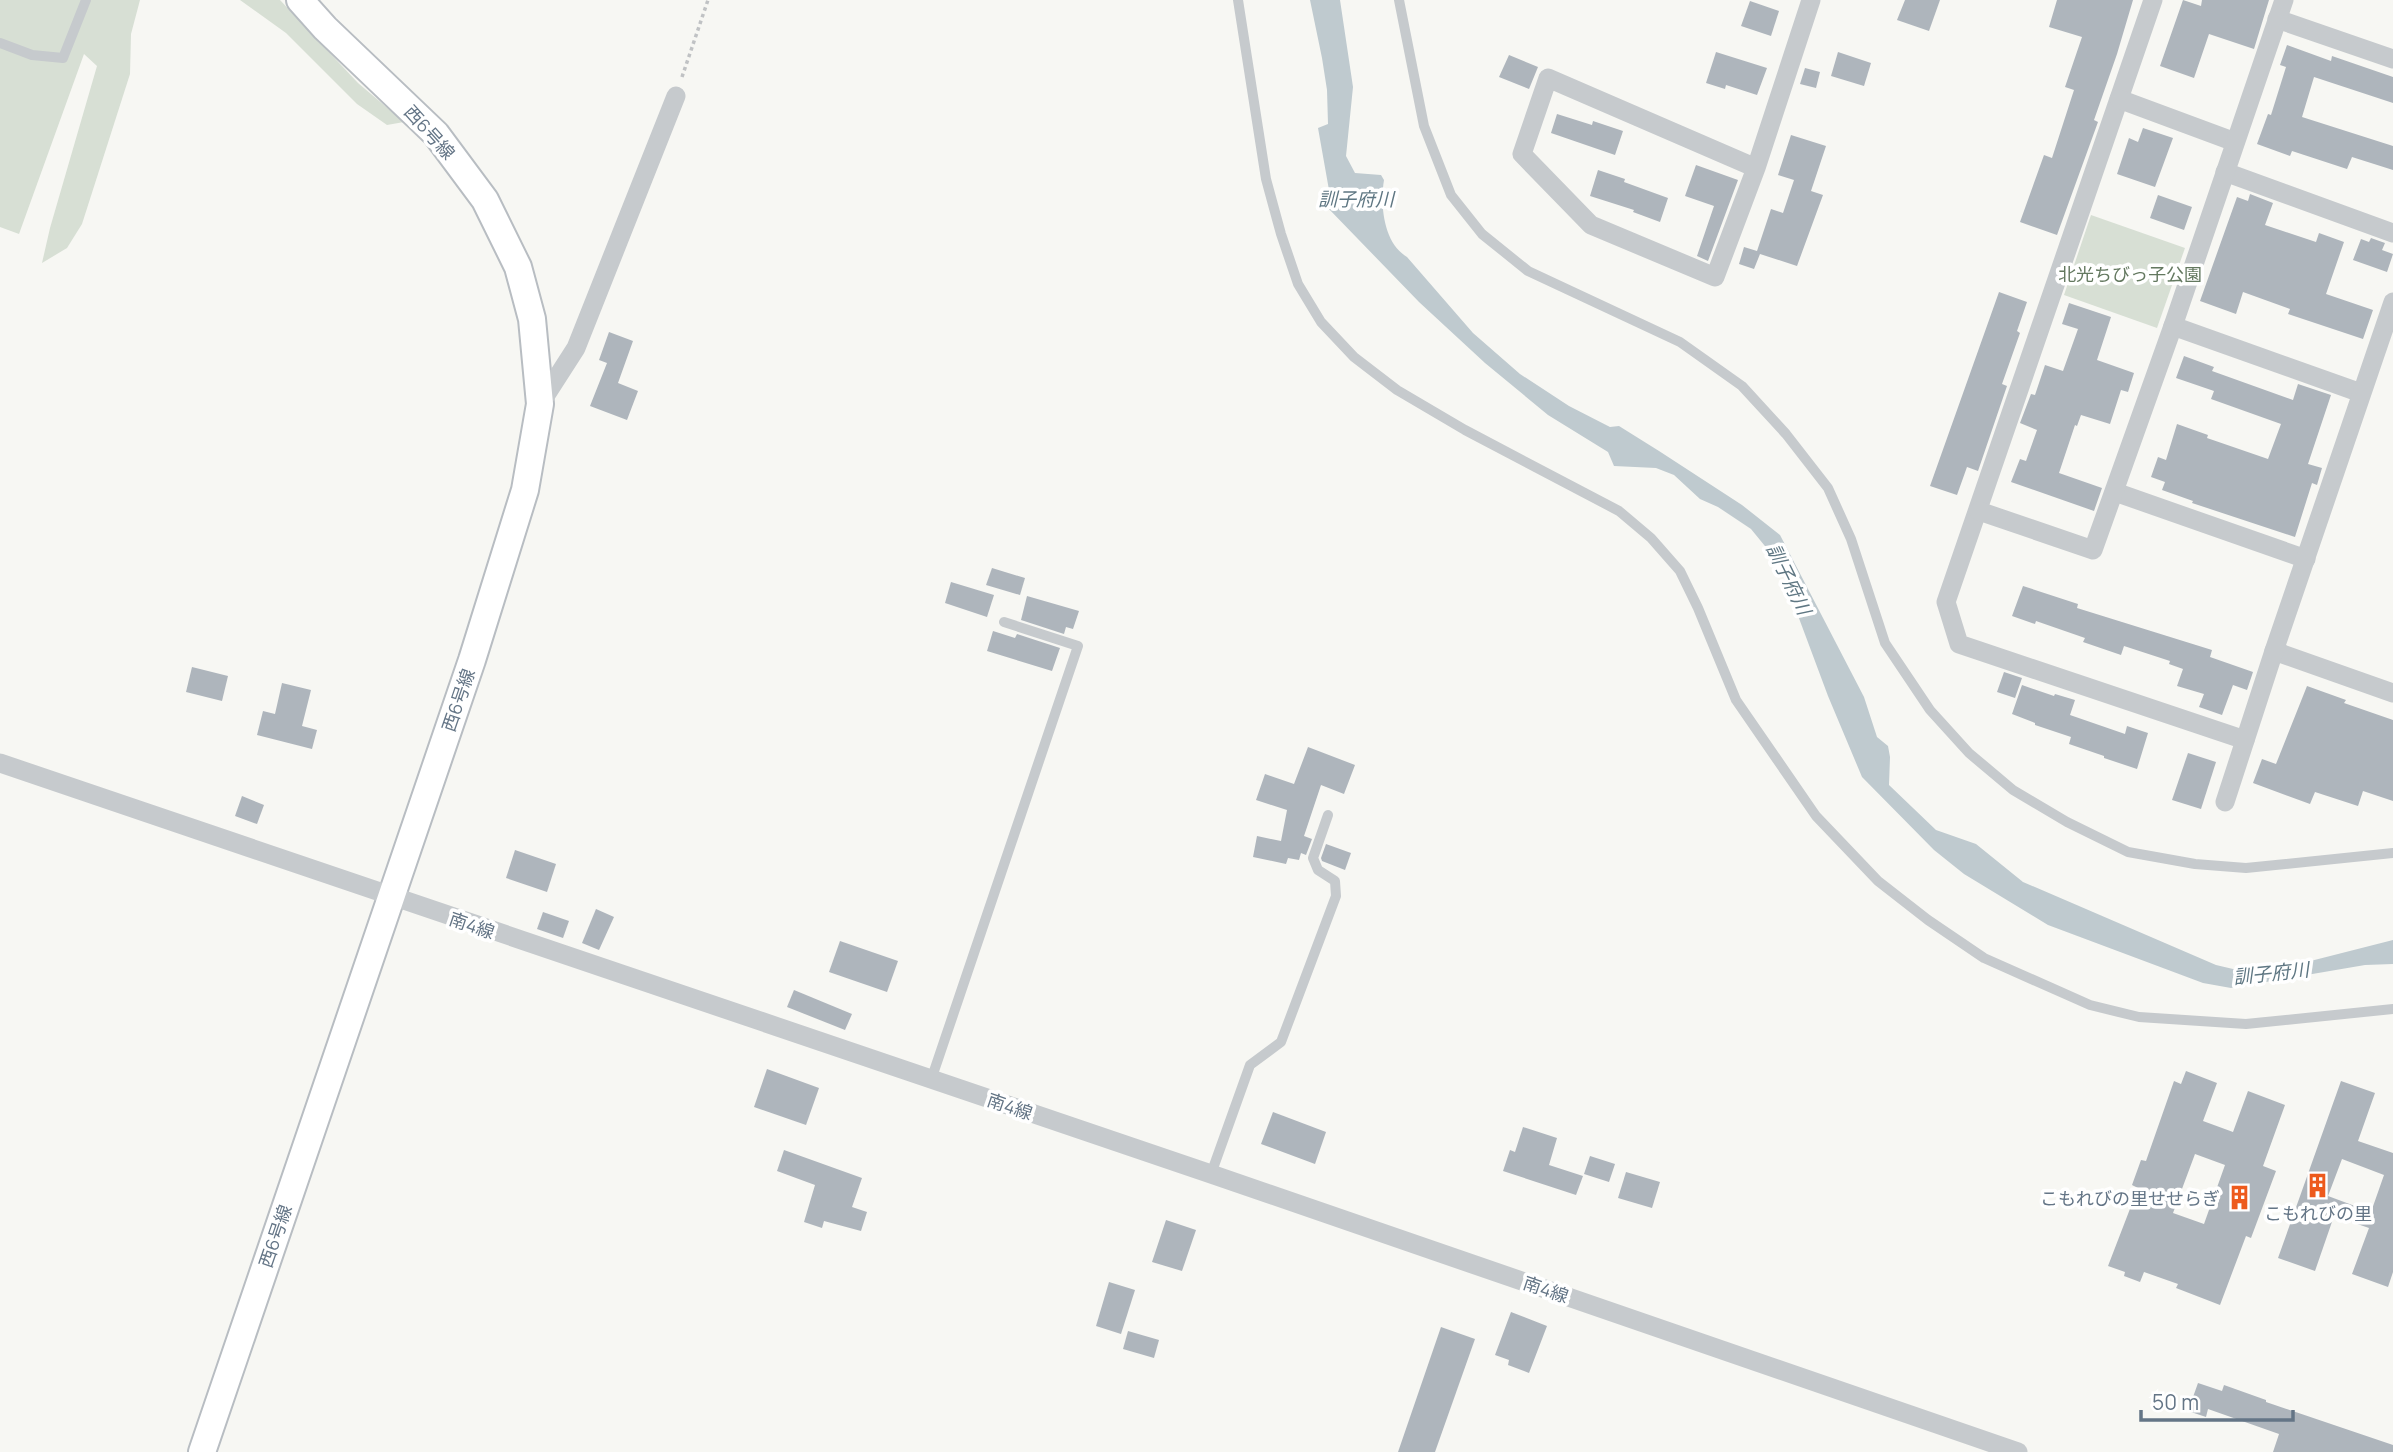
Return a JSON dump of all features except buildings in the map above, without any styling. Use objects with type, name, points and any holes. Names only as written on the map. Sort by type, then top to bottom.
[{"type":"street","name":"西6号線","points":[[202,1452],[472,660],[525,490],[540,404],[532,319],[518,267],[485,201],[436,134],[325,28],[300,0]]},
{"type":"street","points":[[1756,168],[1548,78],[1522,154],[1591,225],[1715,277],[1756,168],[1811,0]]},
{"type":"street","points":[[2153,0],[1946,602],[1959,644],[2245,740]]},
{"type":"street","points":[[1979,511],[2094,550],[2280,9],[2393,59]]},
{"type":"street","points":[[540,404],[576,348],[676,96]]},
{"type":"street","points":[[2119,99],[2235,142]]},
{"type":"street","points":[[2225,172],[2393,233]]},
{"type":"street","points":[[2225,802],[2393,302]]},
{"type":"street","points":[[2173,326],[2361,393]]},
{"type":"street","points":[[2115,492],[2306,559]]},
{"type":"street","points":[[2274,651],[2393,693]]},
{"type":"street","name":"南4線","points":[[0,764],[1211,1174],[2018,1452]]},
{"type":"lane","points":[[0,44],[32,55],[63,58],[86,0]]},
{"type":"lane","points":[[1238,0],[1266,180],[1298,284],[1321,322],[1354,357],[1397,390],[1465,430],[1619,511],[1651,538],[1680,572],[1736,700],[1816,816],[1878,881],[1928,920],[1984,958],[2090,1005],[2138,1017],[2246,1024],[2393,1009]]},
{"type":"lane","points":[[1399,0],[1424,126],[1451,195],[1482,234],[1528,271],[1680,342],[1742,386],[1786,434],[1828,488],[1852,539],[1885,643],[1930,710],[1969,753],[2013,790],[2067,822],[2128,852],[2195,864],[2246,868],[2393,853]]},
{"type":"lane","points":[[931,1080],[1078,646],[1004,622]]},
{"type":"lane","points":[[1211,1174],[1250,1065],[1281,1042],[1336,896],[1335,881],[1318,870],[1313,858],[1328,815]]},
{"type":"path","points":[[676,96],[708,0]]},
{"type":"green space","points":[[0,0],[140,0],[131,34],[130,74],[82,224],[67,248],[42,263],[97,66],[84,54],[19,234],[0,227]]},
{"type":"green space","points":[[240,0],[280,0],[358,83],[404,122],[387,125],[357,104],[286,33]]},
{"type":"green space","name":"北光ちびっ子公園","points":[[2091,215],[2185,248],[2157,328],[2064,295]]},
{"type":"water","name":"訓子府川","points":[[1310,0],[1340,0],[1353,87],[1346,156],[1355,173],[1381,175],[1384,180],[1385,222],[1399,251],[1473,333],[1520,374],[1569,406],[1610,427],[1619,426],[1742,505],[1780,535],[1864,697],[1877,737],[1888,746],[1889,785],[1936,830],[1976,844],[2023,882],[2216,965],[2233,969],[2275,970],[2393,940],[2393,964],[2365,965],[2231,988],[2203,983],[2048,925],[1964,874],[1934,850],[1862,777],[1828,696],[1778,562],[1751,529],[1718,507],[1700,499],[1674,475],[1656,468],[1614,466],[1608,452],[1548,415],[1485,363],[1419,302],[1327,207],[1329,190],[1318,128],[1328,124],[1327,90]]},
{"type":"place","name":"こもれびの里","points":[[2318,1186]]},
{"type":"place","name":"こもれびの里せせらぎ","points":[[2240,1198]]}]
